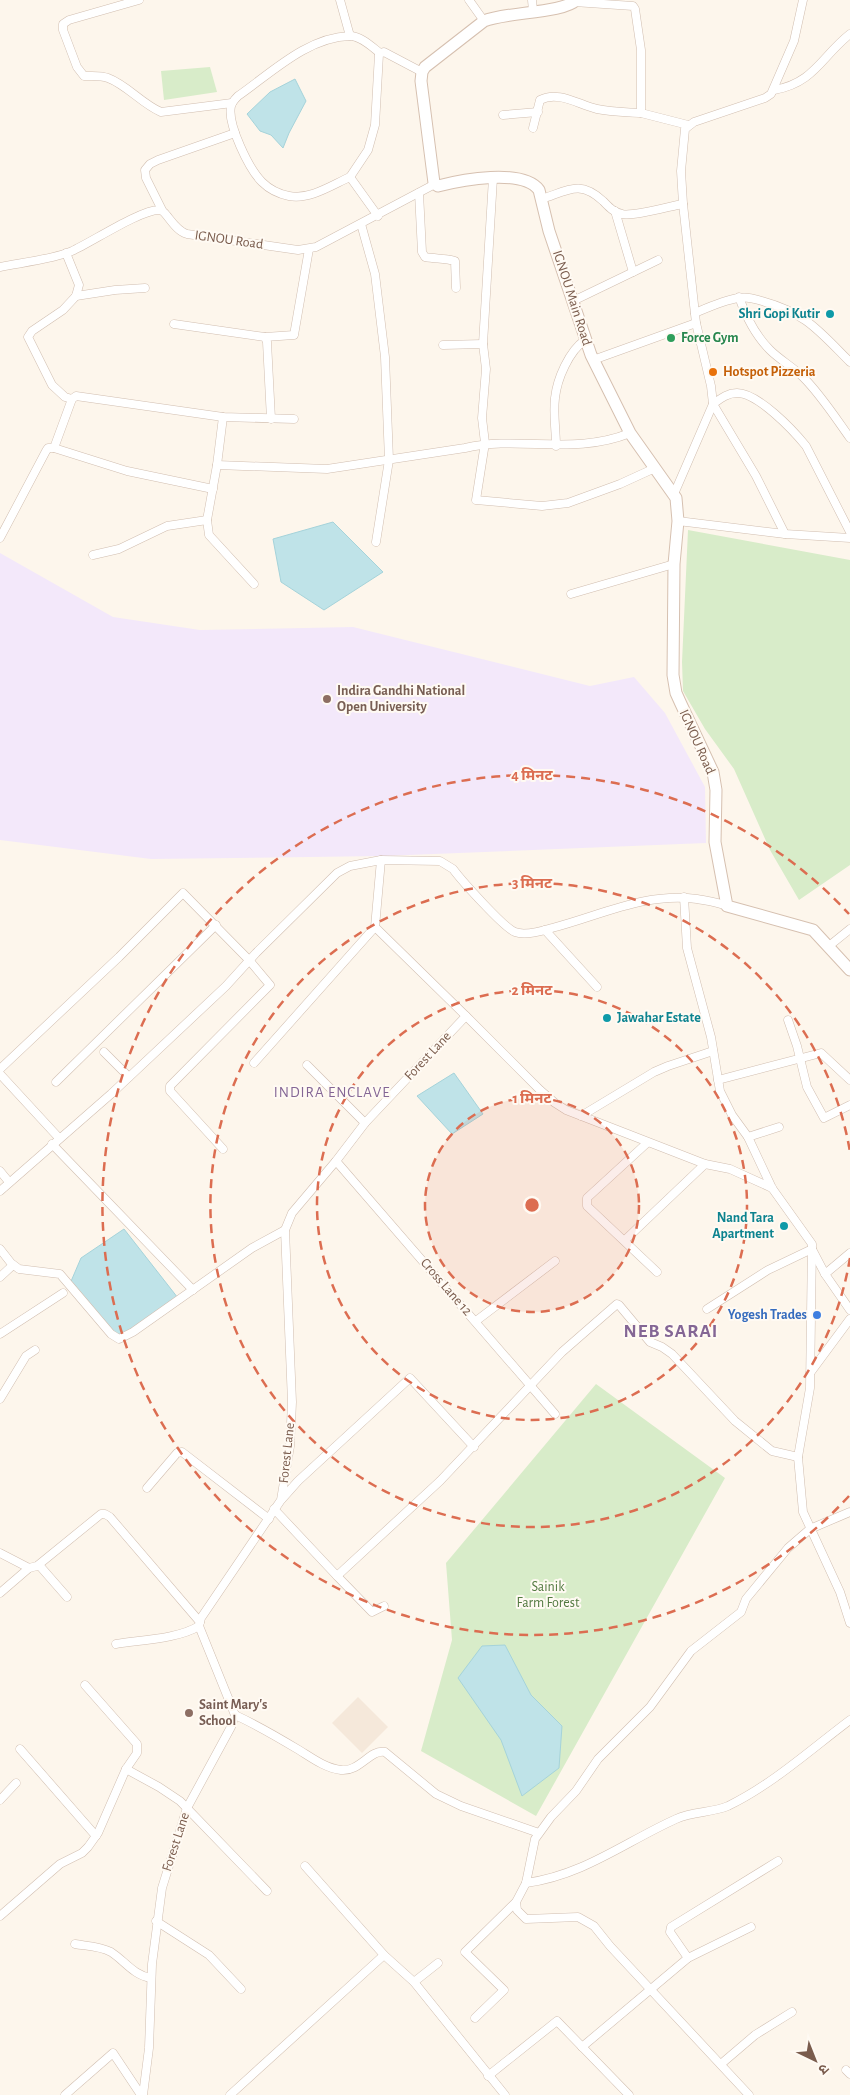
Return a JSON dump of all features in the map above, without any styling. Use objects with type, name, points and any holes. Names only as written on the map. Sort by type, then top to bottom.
[{"type":"street","points":[[139,0],[69,20],[64,24],[63,30],[78,70],[84,76],[102,76],[114,80],[151,108],[164,113],[232,103]]},
{"type":"street","points":[[340,0],[350,36]]},
{"type":"street","points":[[469,0],[484,21]]},
{"type":"street","points":[[533,128],[540,100],[545,98],[555,97],[573,100],[597,109],[641,113],[688,125],[765,98],[774,90],[794,41],[803,0]]},
{"type":"street","points":[[641,113],[641,50],[635,8],[633,6],[575,1],[562,8],[533,5],[496,16],[484,21],[446,53],[428,64],[422,72],[421,81],[435,184],[438,186],[493,178],[517,179],[535,185],[542,198],[577,188],[584,188],[611,210],[627,215],[683,204]]},
{"type":"street","points":[[774,90],[787,88],[808,76],[837,44],[850,34]]},
{"type":"street","points":[[380,52],[377,68],[375,126],[368,150],[350,177],[314,194],[294,196],[277,192],[264,184],[257,176],[235,134],[231,112],[232,103],[238,96],[303,50],[327,41],[350,36],[422,72]]},
{"type":"street","points":[[503,115],[538,112]]},
{"type":"street","points":[[674,494],[712,404],[711,386],[694,312],[683,204],[681,171],[684,134],[688,125]]},
{"type":"street","name":"IGNOU Road","points":[[235,134],[158,160],[145,170],[146,178],[162,210],[175,227],[187,234],[286,248],[316,248],[435,184]]},
{"type":"street","points":[[350,177],[378,216]]},
{"type":"street","points":[[493,178],[483,344],[486,369],[482,418],[485,443],[476,500],[542,506],[568,503],[620,484],[655,468]]},
{"type":"street","points":[[419,193],[422,252],[425,257],[436,260],[447,258],[455,261],[456,288]]},
{"type":"street","name":"IGNOU Main Road","points":[[542,198],[549,231],[585,340],[630,434],[674,494]]},
{"type":"street","points":[[0,267],[66,253],[146,214],[162,210]]},
{"type":"street","points":[[615,211],[633,272]]},
{"type":"street","points":[[361,224],[375,274],[385,348],[389,460],[376,542]]},
{"type":"street","points":[[174,324],[265,337],[294,334],[309,249]]},
{"type":"street","points":[[66,253],[79,285],[76,296],[63,310],[32,331],[28,338],[52,385],[65,397],[72,399],[82,396],[223,417],[294,419]]},
{"type":"street","points":[[573,301],[658,260]]},
{"type":"street","points":[[76,296],[145,288]]},
{"type":"street","points":[[694,312],[740,298],[748,298],[793,311],[822,334],[850,362]]},
{"type":"street","points":[[740,298],[746,317],[759,337],[770,350],[802,376],[820,396],[850,438]]},
{"type":"street","points":[[594,360],[696,322]]},
{"type":"street","points":[[265,337],[267,342],[271,419]]},
{"type":"street","points":[[556,446],[555,397],[572,351],[585,340]]},
{"type":"street","points":[[442,345],[483,344]]},
{"type":"street","points":[[712,404],[726,395],[739,393],[772,411],[806,446],[850,532]]},
{"type":"street","points":[[54,448],[72,399]]},
{"type":"street","points":[[712,404],[756,476],[786,534]]},
{"type":"street","points":[[223,417],[207,520],[210,537],[254,584]]},
{"type":"street","points":[[217,465],[327,469],[485,443],[556,446],[609,440],[630,434]]},
{"type":"street","points":[[0,538],[48,448],[54,448],[128,471],[213,489]]},
{"type":"street","name":"IGNOU Road","points":[[674,494],[678,521],[674,564],[673,666],[675,684],[680,704],[713,772],[716,790],[715,842],[727,906]]},
{"type":"street","points":[[93,555],[119,549],[167,526],[207,520]]},
{"type":"street","points":[[678,521],[786,534],[850,538]]},
{"type":"street","points":[[571,594],[674,564]]},
{"type":"street","points":[[254,1063],[376,927],[381,860]]},
{"type":"street","points":[[0,1191],[111,1094],[226,986],[337,873],[350,866],[381,860],[443,862],[453,869],[512,930],[519,933],[545,930],[586,920],[633,903],[666,897],[684,897],[716,902],[813,930],[850,970]]},
{"type":"street","points":[[0,1069],[120,957],[183,893],[250,960],[270,984],[171,1084],[169,1089],[223,1149]]},
{"type":"street","points":[[684,897],[687,948],[711,1037],[718,1080],[725,1104],[748,1137],[772,1188],[810,1240],[812,1249],[824,1274],[850,1310]]},
{"type":"street","points":[[56,1082],[216,925]]},
{"type":"street","points":[[376,927],[555,1104],[705,1164],[730,1169],[772,1188]]},
{"type":"street","points":[[828,946],[850,929]]},
{"type":"street","points":[[545,930],[597,987]]},
{"type":"street","name":"Forest Lane","points":[[199,1624],[281,1500],[290,1446],[292,1402],[285,1230],[292,1213],[365,1123],[466,1016]]},
{"type":"street","points":[[788,1020],[801,1058],[807,1087],[824,1118],[850,1105]]},
{"type":"street","points":[[104,1052],[129,1077]]},
{"type":"street","points":[[581,1116],[654,1072],[713,1052]]},
{"type":"street","points":[[718,1080],[821,1053],[850,1080]]},
{"type":"street","points":[[307,1065],[365,1123]]},
{"type":"street","points":[[0,1074],[60,1138]]},
{"type":"street","points":[[748,1137],[779,1127]]},
{"type":"street","points":[[647,1142],[587,1198],[586,1202],[587,1206],[657,1272]]},
{"type":"street","points":[[52,1144],[193,1290]]},
{"type":"street","name":"Cross Lane 12","points":[[336,1161],[555,1414]]},
{"type":"street","points":[[625,1240],[705,1164]]},
{"type":"street","points":[[0,1171],[9,1182]]},
{"type":"street","points":[[0,1250],[13,1265],[23,1270],[60,1274],[111,1334],[119,1339],[133,1332],[252,1248],[285,1230]]},
{"type":"street","points":[[707,1309],[768,1270],[812,1249]]},
{"type":"street","points":[[812,1249],[810,1388],[798,1457],[803,1512],[840,1592],[850,1623]]},
{"type":"street","points":[[824,1274],[850,1252]]},
{"type":"street","points":[[476,1321],[555,1261]]},
{"type":"street","points":[[0,1277],[13,1265]]},
{"type":"street","points":[[0,1334],[63,1293]]},
{"type":"street","points":[[337,1576],[474,1447],[568,1347],[618,1305],[650,1342],[672,1354],[735,1421],[772,1451],[798,1457]]},
{"type":"street","points":[[810,1373],[850,1319]]},
{"type":"street","points":[[0,1399],[26,1356],[35,1350]]},
{"type":"street","points":[[281,1500],[298,1481],[410,1378],[474,1447]]},
{"type":"street","points":[[147,1488],[176,1453],[182,1452],[269,1519]]},
{"type":"street","points":[[274,1509],[372,1612],[384,1606]]},
{"type":"street","points":[[475,2018],[504,1990],[465,1952],[516,1902],[526,1883],[532,1847],[539,1833],[551,1817],[576,1791],[598,1759],[650,1707],[691,1651],[741,1612],[746,1599],[788,1548],[810,1529],[850,1512]]},
{"type":"street","points":[[0,1594],[29,1568],[39,1565],[101,1514],[105,1514],[110,1517],[199,1624],[235,1715],[318,1762],[336,1769],[352,1769],[378,1752],[385,1752],[436,1794],[461,1806],[539,1833]]},
{"type":"street","points":[[0,1553],[29,1568]]},
{"type":"street","points":[[39,1565],[67,1597]]},
{"type":"street","points":[[116,1644],[176,1634],[199,1624]]},
{"type":"street","points":[[0,1916],[60,1864],[82,1853],[96,1836],[126,1769],[137,1753],[137,1744],[85,1685]]},
{"type":"street","name":"Forest Lane","points":[[142,2095],[149,2048],[151,1978],[156,1921],[164,1878],[187,1808],[231,1727],[235,1715]]},
{"type":"street","points":[[526,1883],[546,1880],[569,1873],[677,1818],[729,1805],[765,1786],[850,1720]]},
{"type":"street","points":[[20,1749],[96,1836]]},
{"type":"street","points":[[126,1769],[166,1791],[187,1808],[267,1891]]},
{"type":"street","points":[[0,1800],[16,1783]]},
{"type":"street","points":[[688,1958],[670,1932],[671,1927],[778,1861]]},
{"type":"street","points":[[305,1866],[384,1955],[414,1982],[505,2095]]},
{"type":"street","points":[[516,1902],[516,1910],[526,1919],[573,1917],[590,1922],[748,2095]]},
{"type":"street","points":[[156,1921],[209,1955],[241,1989]]},
{"type":"street","points":[[582,2047],[688,1958],[751,1927]]},
{"type":"street","points":[[75,1944],[103,1948],[138,1975],[151,1978]]},
{"type":"street","points":[[230,2095],[384,1955]]},
{"type":"street","points":[[414,1982],[438,1963]]},
{"type":"street","points":[[720,2064],[754,2035],[792,2012]]},
{"type":"street","points":[[488,2076],[555,2022],[560,2023],[629,2095]]},
{"type":"street","points":[[65,2095],[112,2053],[142,2095]]},
{"type":"shaded area","name":"Indira Gandhi National Open University","points":[[0,553],[113,617],[200,630],[353,627],[590,686],[634,677],[665,713],[705,787],[706,843],[383,856],[151,859],[0,840]]},
{"type":"shaded area","points":[[358,1697],[388,1727],[362,1753],[332,1723]]},
{"type":"green space","points":[[210,67],[217,92],[164,100],[161,71]]},
{"type":"green space","points":[[688,530],[850,560],[850,865],[799,900],[770,850],[734,769],[705,729],[683,691],[682,662]]},
{"type":"green space","name":"Sainik Farm Forest","points":[[596,1384],[725,1478],[536,1816],[421,1751],[452,1640],[446,1563]]},
{"type":"water","points":[[295,79],[306,101],[283,148],[271,135],[260,131],[247,114],[270,92]]},
{"type":"water","points":[[333,522],[383,572],[324,610],[281,582],[273,539]]},
{"type":"water","points":[[454,1073],[483,1114],[452,1134],[417,1096]]},
{"type":"water","points":[[124,1229],[178,1298],[118,1342],[69,1286],[81,1258]]},
{"type":"water","points":[[505,1645],[531,1695],[562,1726],[559,1768],[522,1796],[501,1740],[458,1678],[482,1646]]},
{"type":"place","name":"Shri Gopi Kutir","points":[[830,314]]},
{"type":"place","name":"Force Gym","points":[[671,338]]},
{"type":"place","name":"Hotspot Pizzeria","points":[[713,372]]},
{"type":"place","name":"Indira Gandhi National Open University","points":[[327,699]]},
{"type":"place","name":"Jawahar Estate","points":[[607,1018]]},
{"type":"place","name":"Nand Tara Apartment","points":[[784,1226]]},
{"type":"place","name":"Yogesh Trades","points":[[817,1315]]},
{"type":"place","name":"Saint Mary's School","points":[[189,1713]]},
{"type":"district","name":"INDIRA ENCLAVE","points":[[332,1092]]},
{"type":"district","name":"NEB SARAI","points":[[671,1331]]}]
